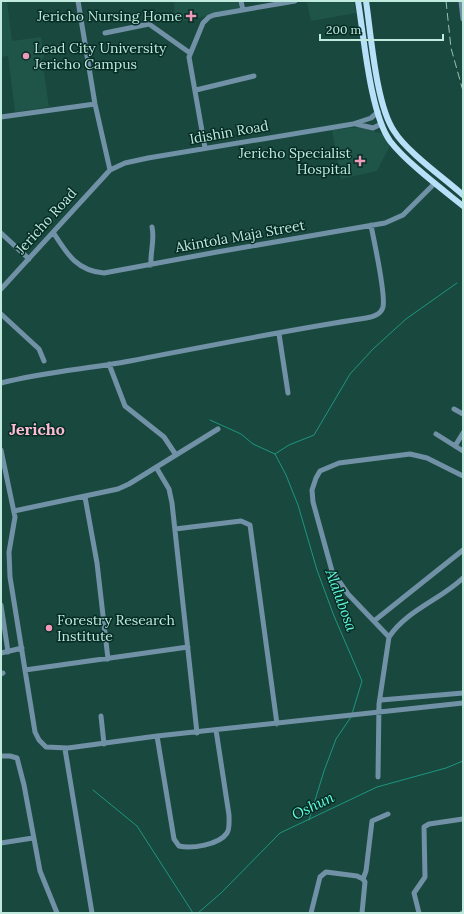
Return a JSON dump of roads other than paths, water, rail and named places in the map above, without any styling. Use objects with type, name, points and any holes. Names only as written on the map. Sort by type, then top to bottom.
[{"type":"main road","points":[[358,1],[381,124],[395,146],[435,183],[463,206]]},
{"type":"main road","points":[[366,1],[381,93],[389,123],[402,141],[463,195]]},
{"type":"street","points":[[78,1],[95,104],[110,170]]},
{"type":"street","points":[[241,1],[243,10]]},
{"type":"street","points":[[205,148],[190,61],[190,53],[205,20],[214,15],[295,1]]},
{"type":"street","points":[[461,1],[463,19]]},
{"type":"street","points":[[105,33],[149,24],[190,53]]},
{"type":"street","points":[[196,90],[254,76]]},
{"type":"street","points":[[1,117],[95,104]]},
{"type":"street","points":[[353,124],[371,118],[378,112]]},
{"type":"street","points":[[353,124],[373,128],[381,124]]},
{"type":"street","name":"Idishin Road","points":[[110,170],[129,162],[353,124]]},
{"type":"street","name":"Jericho Road","points":[[1,289],[110,170]]},
{"type":"street","name":"Akintola Maja Street","points":[[54,232],[74,261],[86,270],[104,273],[398,219],[435,183]]},
{"type":"street","points":[[1,383],[22,378],[366,318],[381,312],[383,308],[382,293],[371,225]]},
{"type":"street","points":[[151,265],[151,253],[154,240],[152,227]]},
{"type":"street","points":[[1,233],[28,259]]},
{"type":"street","points":[[1,314],[39,349],[44,361]]},
{"type":"street","points":[[278,334],[288,393]]},
{"type":"street","points":[[109,364],[125,406],[164,437],[176,455]]},
{"type":"street","points":[[454,409],[463,414]]},
{"type":"street","points":[[14,511],[107,492],[129,484],[218,429]]},
{"type":"street","points":[[455,446],[463,433]]},
{"type":"street","points":[[436,434],[463,451]]},
{"type":"street","points":[[1,450],[14,511],[9,564],[37,736],[46,747],[65,749],[157,736],[463,703]]},
{"type":"street","points":[[389,637],[344,588],[332,571],[313,502],[312,490],[320,471],[338,463],[410,454],[427,458],[463,476]]},
{"type":"street","points":[[156,467],[169,489],[175,528],[197,732]]},
{"type":"street","points":[[85,497],[95,549],[108,659]]},
{"type":"street","points":[[175,528],[241,522],[250,525],[277,724]]},
{"type":"street","points":[[374,622],[463,550]]},
{"type":"street","points":[[378,777],[379,704],[381,700],[389,637],[398,625],[431,600],[449,590],[463,578]]},
{"type":"street","points":[[1,605],[8,652]]},
{"type":"street","points":[[26,670],[188,647]]},
{"type":"street","points":[[1,653],[22,648]]},
{"type":"street","points":[[381,700],[463,693]]},
{"type":"street","points":[[101,716],[104,744]]},
{"type":"street","points":[[157,736],[174,839],[179,846],[194,848],[216,841],[226,834],[229,828],[229,815],[216,730]]},
{"type":"street","points":[[65,749],[92,913]]},
{"type":"street","points":[[1,756],[17,758],[26,792],[40,871],[57,913]]},
{"type":"street","points":[[362,913],[365,882],[363,879],[366,871],[372,821],[388,814]]},
{"type":"street","points":[[419,913],[414,893],[424,878],[424,827],[429,824],[463,819]]},
{"type":"street","points":[[1,843],[33,838]]},
{"type":"street","points":[[311,913],[320,877],[326,872],[357,876],[363,879]]},
{"type":"waterway","points":[[275,454],[289,445],[314,435],[350,374],[373,349],[406,319],[457,283]]},
{"type":"waterway","name":"Alalubosa","points":[[210,420],[241,434],[253,444],[275,454],[286,475],[298,505],[317,570],[334,616],[362,681],[352,714]]},
{"type":"waterway","name":"Alalubosa","points":[[309,820],[324,771],[336,739],[351,717]]},
{"type":"waterway","name":"Oshun","points":[[198,913],[221,893],[280,833],[377,787],[446,768],[463,761]]},
{"type":"waterway","points":[[93,790],[137,826],[193,913]]},
{"type":"railway","points":[[446,1],[451,48],[463,91]]},
{"type":"place","name":"Jericho Nursing Home","points":[[191,16]]},
{"type":"place","name":"Lead City University Jericho Campus","points":[[26,56]]},
{"type":"place","name":"Jericho Specialist Hospital","points":[[360,161]]},
{"type":"place","name":"Forestry Research Institute","points":[[49,628]]},
{"type":"district","name":"Jericho","points":[[37,429]]}]
